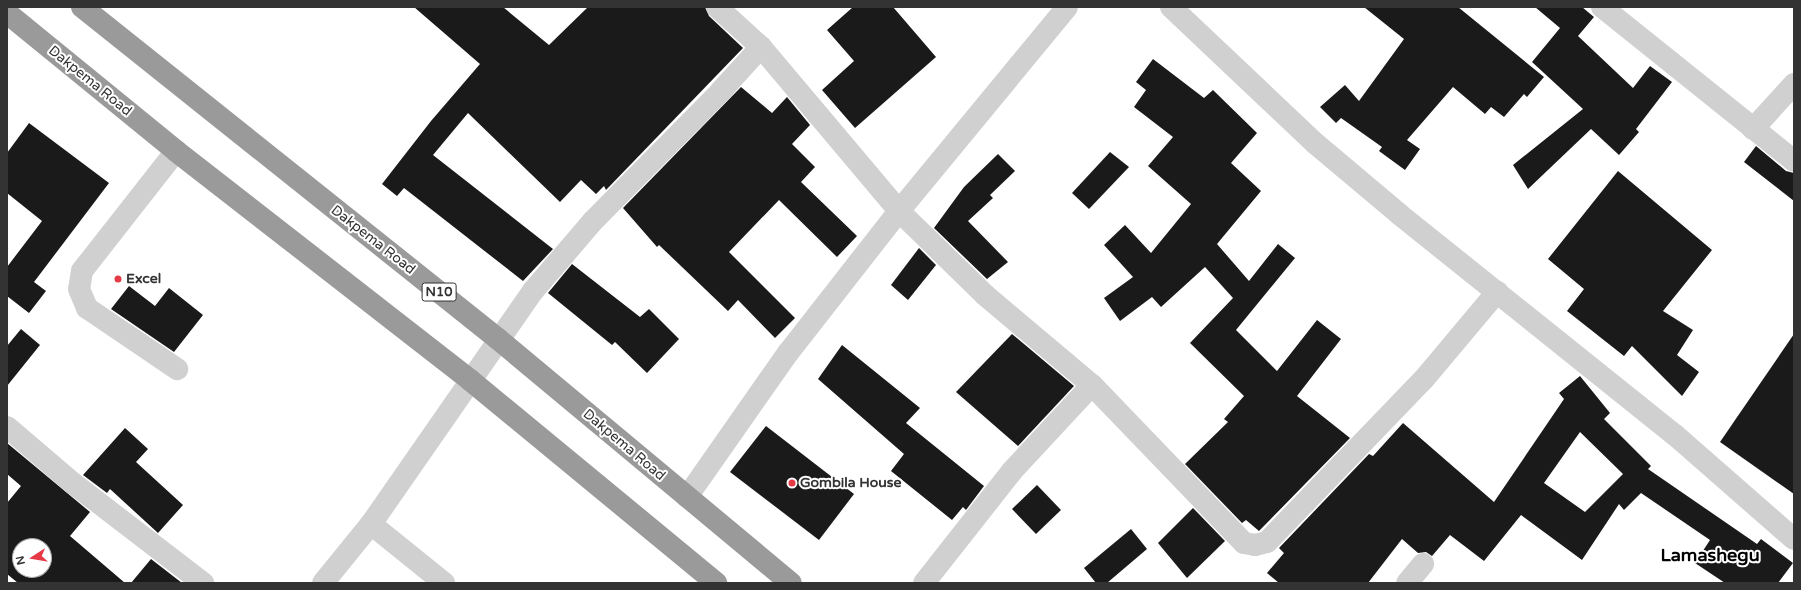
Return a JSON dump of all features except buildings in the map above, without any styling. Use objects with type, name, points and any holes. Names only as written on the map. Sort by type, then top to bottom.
[{"type":"highway","name":"Dakpema Road","points":[[82,7],[498,339],[791,583]]},
{"type":"highway","name":"Dakpema Road","points":[[9,19],[470,380],[716,583]]},
{"type":"street","points":[[717,7],[761,47],[899,211],[985,296],[1092,385],[1172,465],[1236,538],[1244,543],[1255,545],[1267,542],[1424,379],[1496,292]]},
{"type":"street","points":[[687,497],[788,353],[899,211],[1067,7]]},
{"type":"street","points":[[1171,7],[1316,144],[1496,292],[1676,435],[1790,529]]},
{"type":"street","points":[[1602,7],[1794,161]]},
{"type":"street","points":[[323,583],[371,524],[498,339],[533,291],[593,221],[720,92],[761,47]]},
{"type":"street","points":[[1753,129],[1794,84]]},
{"type":"street","points":[[176,150],[82,271],[79,289],[87,308],[177,369]]},
{"type":"street","points":[[924,583],[1012,471],[1092,385]]},
{"type":"street","points":[[7,427],[74,484],[203,583]]},
{"type":"street","points":[[371,524],[444,583]]},
{"type":"street","points":[[1407,583],[1423,564]]},
{"type":"place","name":"Excel","points":[[118,279]]},
{"type":"place","name":"Gombila House","points":[[792,483]]},
{"type":"district","name":"Lamashegu","points":[[1710,555]]}]
